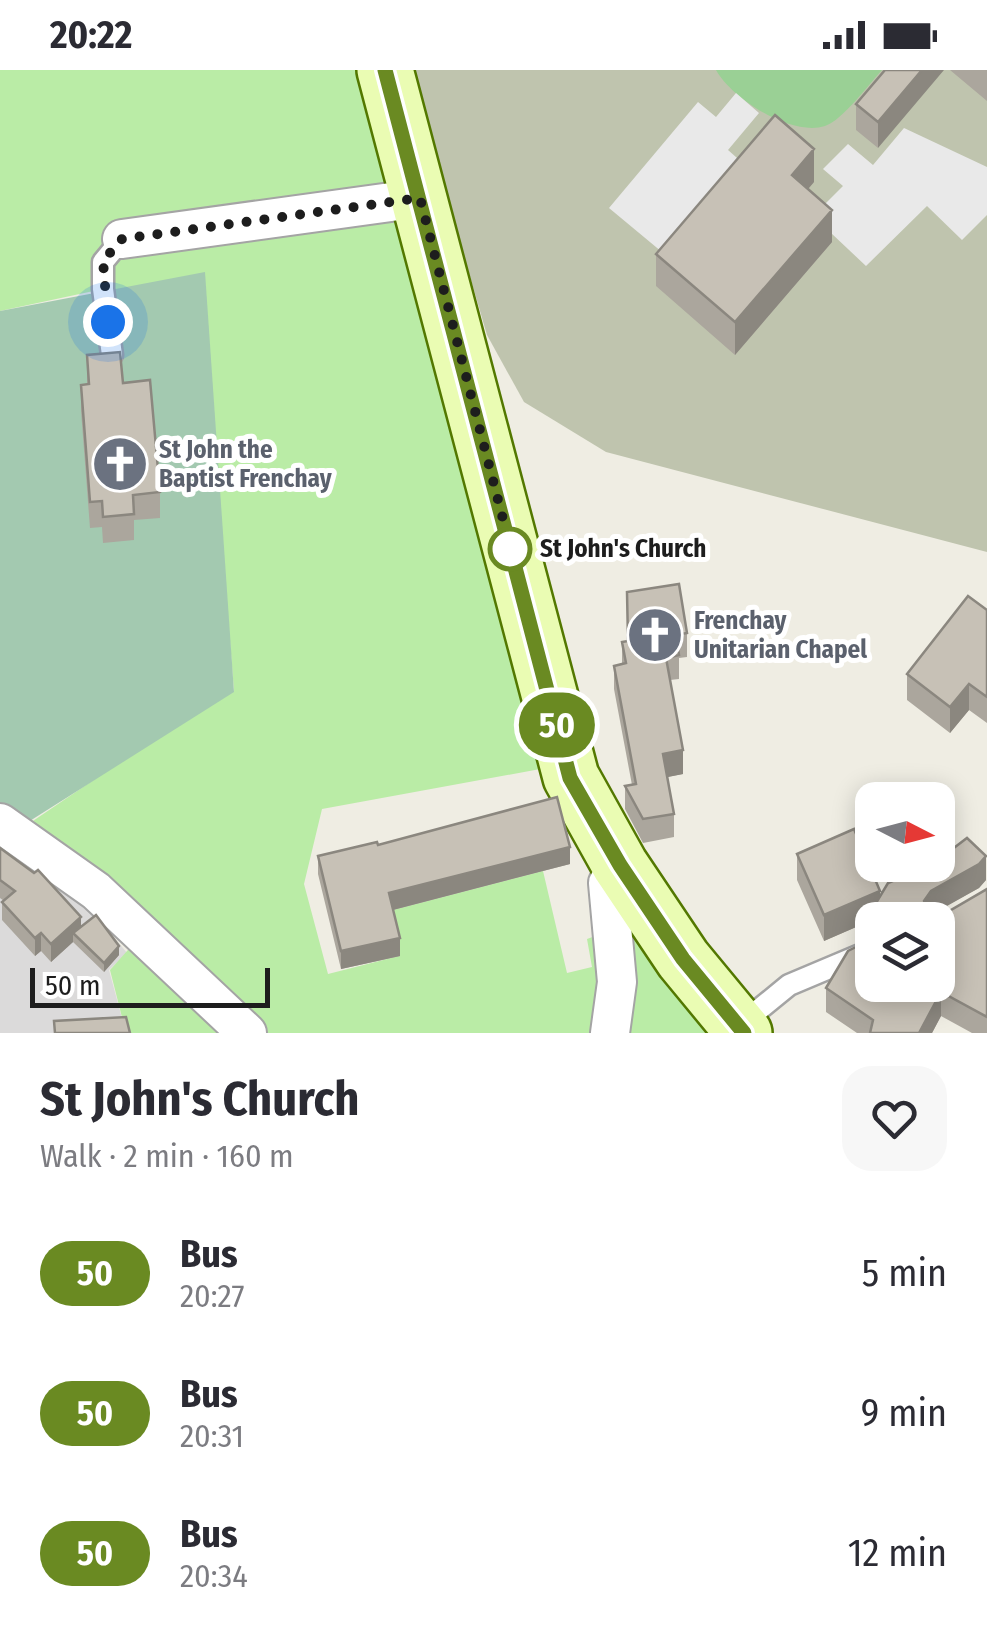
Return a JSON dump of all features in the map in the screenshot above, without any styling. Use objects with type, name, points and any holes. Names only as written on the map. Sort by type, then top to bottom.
[{"type":"street","points":[[385,70],[570,778],[620,865],[683,959],[742,1030]]},
{"type":"street","points":[[122,239],[420,198]]},
{"type":"street","points":[[0,823],[96,891],[247,1033]]},
{"type":"street","points":[[610,1033],[617,982],[608,882],[620,865]]},
{"type":"lane","points":[[112,355],[103,261],[122,239]]},
{"type":"lane","points":[[742,1030],[790,985],[855,957]]},
{"type":"shaded area","points":[[410,70],[987,70],[987,552],[606,452],[524,402],[487,335]]},
{"type":"shaded area","points":[[736,93],[759,113],[728,150],[745,165],[668,257],[609,208],[698,102],[716,117]]},
{"type":"shaded area","points":[[904,128],[987,167],[987,215],[962,240],[927,206],[866,266],[813,216],[843,186],[823,169],[848,144],[873,165]]},
{"type":"shaded area","points":[[205,272],[234,692],[25,824],[0,805],[0,311]]},
{"type":"shaded area","points":[[0,837],[81,897],[127,953],[109,970],[126,1033],[0,1033]]},
{"type":"green space","points":[[0,70],[361,70],[551,767],[322,809],[304,884],[328,974],[399,956],[389,911],[543,871],[567,973],[592,967],[587,939],[606,932],[601,1033],[265,1033],[105,881],[27,825],[234,691],[223,554],[103,289],[0,311]]},
{"type":"green space","points":[[716,70],[882,70],[840,117],[825,126],[811,128],[764,113],[735,93]]},
{"type":"green space","points":[[623,913],[724,1033],[619,1033]]},
{"type":"green space","points":[[136,941],[230,1033],[126,1033],[110,970]]},
{"type":"building","points":[[885,70],[922,70],[878,122],[856,104]]},
{"type":"building","points":[[775,115],[814,149],[792,175],[832,210],[735,322],[656,254]]},
{"type":"building","name":"St John the Baptist Frenchay","points":[[120,352],[123,383],[150,380],[160,492],[133,495],[134,514],[103,517],[102,501],[90,502],[81,385],[89,384],[87,355]]},
{"type":"building","points":[[679,584],[687,633],[676,635],[679,655],[666,658],[683,750],[663,754],[674,814],[643,819],[625,786],[636,784],[614,666],[626,663],[622,642],[628,641],[627,592]]},
{"type":"building","points":[[968,596],[987,610],[987,697],[969,684],[950,707],[907,674]]},
{"type":"building","points":[[557,797],[570,847],[389,893],[400,938],[341,951],[318,856],[377,842],[378,845]]},
{"type":"building","points":[[854,829],[855,882],[876,882],[880,891],[824,915],[797,854]]},
{"type":"building","points":[[967,838],[986,856],[955,878],[955,847]]},
{"type":"building","points":[[0,848],[34,873],[38,870],[81,917],[51,944],[41,933],[35,938],[2,902],[15,891],[0,880]]},
{"type":"building","points":[[947,882],[931,891],[924,902],[877,902],[888,883]]},
{"type":"building","points":[[987,889],[987,1017],[955,1000],[955,908]]},
{"type":"building","points":[[96,915],[119,946],[104,963],[73,933]]},
{"type":"building","points":[[855,948],[855,1002],[936,1002],[919,1033],[870,1033],[873,1020],[826,988],[848,951]]},
{"type":"building","points":[[126,1017],[130,1033],[55,1033],[54,1021]]},
{"type":"bus line","name":"50","points":[[385,70],[570,778],[620,865],[683,959],[744,1033]]},
{"type":"place","name":"St John the Baptist Frenchay","points":[[120,464]]},
{"type":"place","name":"St John's Church","points":[[510,549]]},
{"type":"place","name":"Frenchay Unitarian Chapel","points":[[655,635]]},
{"type":"route","points":[[108,322],[103,261],[122,239],[420,198],[512,554],[510,549]]}]
